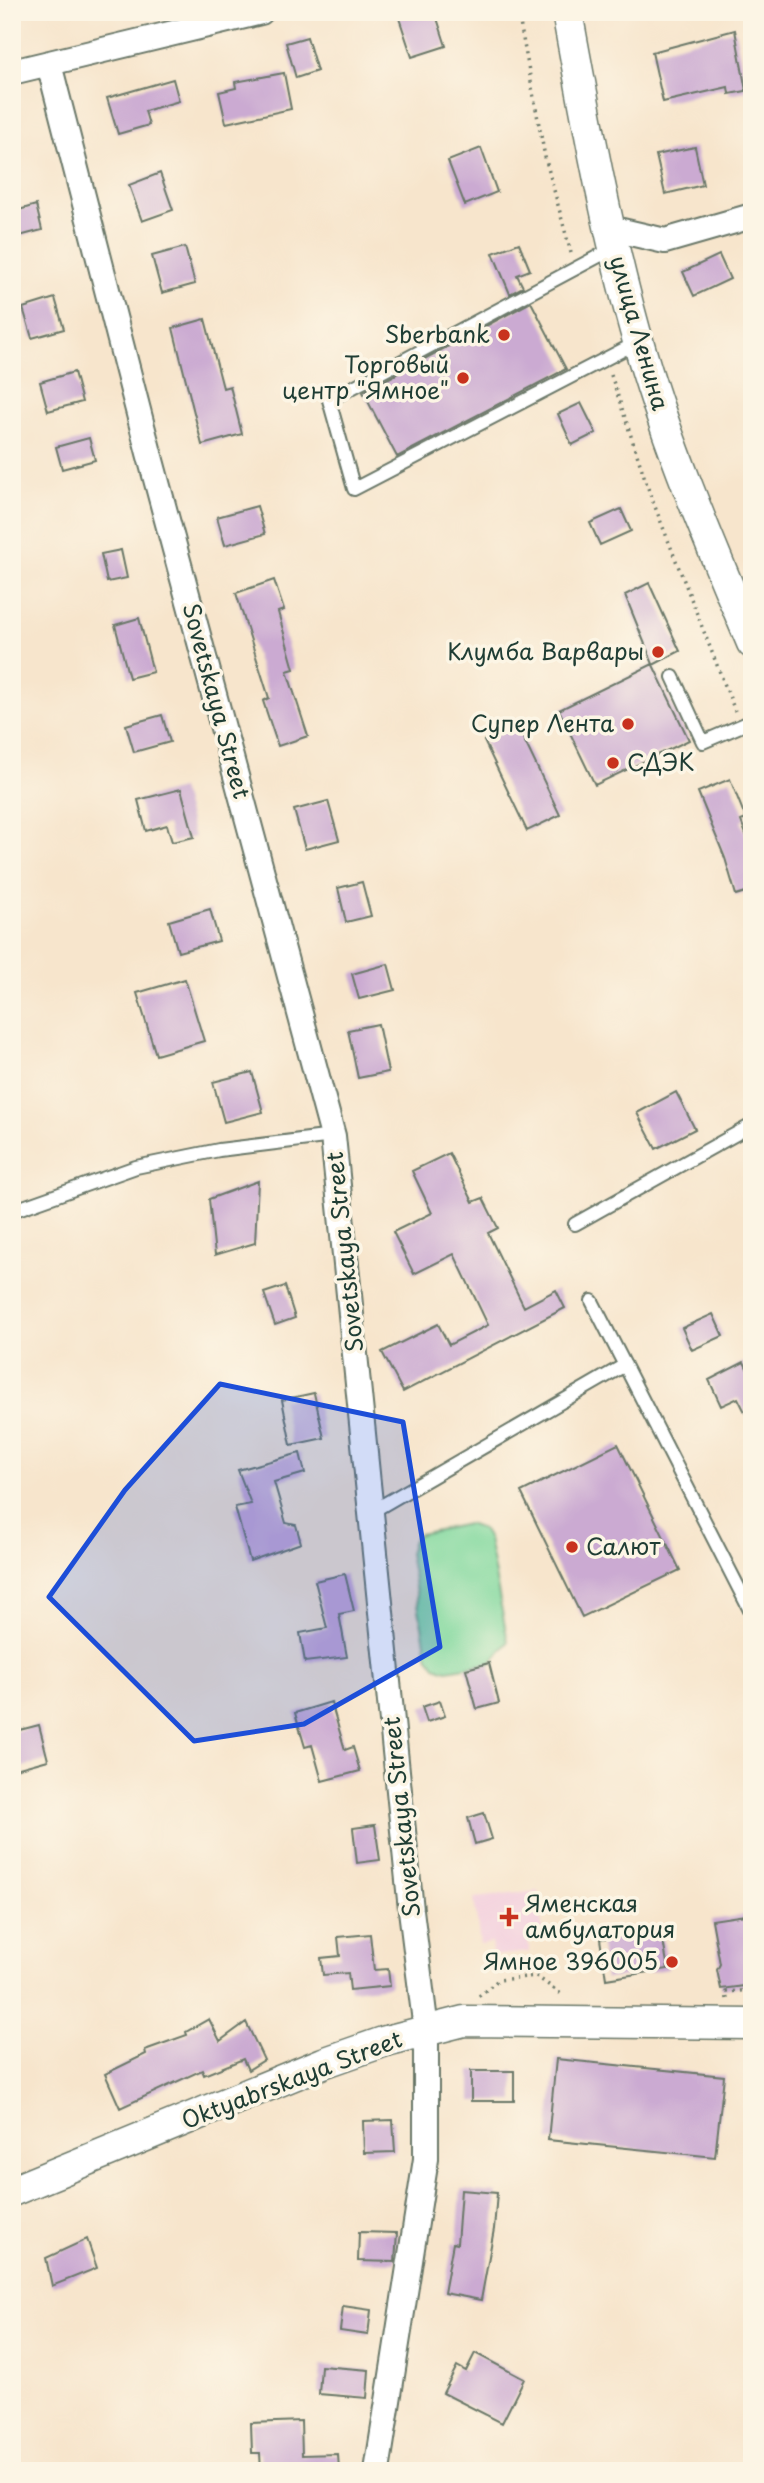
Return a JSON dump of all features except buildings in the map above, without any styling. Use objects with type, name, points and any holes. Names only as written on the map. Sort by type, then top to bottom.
[{"type":"street","points":[[12,72],[261,12]]},
{"type":"street","name":"улица Ленина","points":[[567,12],[612,238],[639,342],[711,544],[752,643]]},
{"type":"street","name":"Sovetskaya Street","points":[[49,64],[149,453],[334,1136],[426,2030],[426,2159],[377,2471]]},
{"type":"street","points":[[612,238],[665,241],[752,216]]},
{"type":"street","name":"Oktyabrskaya Street","points":[[12,2191],[323,2063],[426,2030],[464,2021],[752,2024]]},
{"type":"lane","points":[[612,238],[330,400],[354,489],[639,342]]},
{"type":"lane","points":[[673,677],[703,742],[747,723]]},
{"type":"lane","points":[[575,1224],[752,1125]]},
{"type":"lane","points":[[12,1211],[136,1167],[219,1150],[334,1136]]},
{"type":"lane","points":[[592,1301],[752,1614]]},
{"type":"lane","points":[[371,1512],[625,1364]]},
{"type":"path","points":[[518,12],[545,157],[573,259]]},
{"type":"path","points":[[611,375],[650,494],[747,723],[752,749]]},
{"type":"highlighted area","points":[[220,1384],[403,1422],[440,1647],[304,1724],[194,1741],[49,1597],[125,1490]]},
{"type":"shaded area","name":"Яменская амбулатория","points":[[538,1891],[543,1937],[528,1938],[529,1952],[493,1956],[492,1943],[480,1945],[474,1898]]},
{"type":"green space","points":[[468,1524],[482,1529],[488,1539],[508,1642],[491,1663],[447,1670],[435,1666],[427,1654],[409,1553],[413,1540],[419,1534]]},
{"type":"place","name":"Sberbank","points":[[504,335]]},
{"type":"place","name":"Торговый центр \"Ямное\"","points":[[463,378]]},
{"type":"place","name":"Клумба Варвары","points":[[658,652]]},
{"type":"place","name":"Супер Лента","points":[[628,724]]},
{"type":"place","name":"СДЭК","points":[[613,763]]},
{"type":"place","name":"Салют","points":[[572,1547]]},
{"type":"place","name":"Яменская амбулатория","points":[[509,1917]]},
{"type":"place","name":"Ямное 396005","points":[[672,1962]]}]
